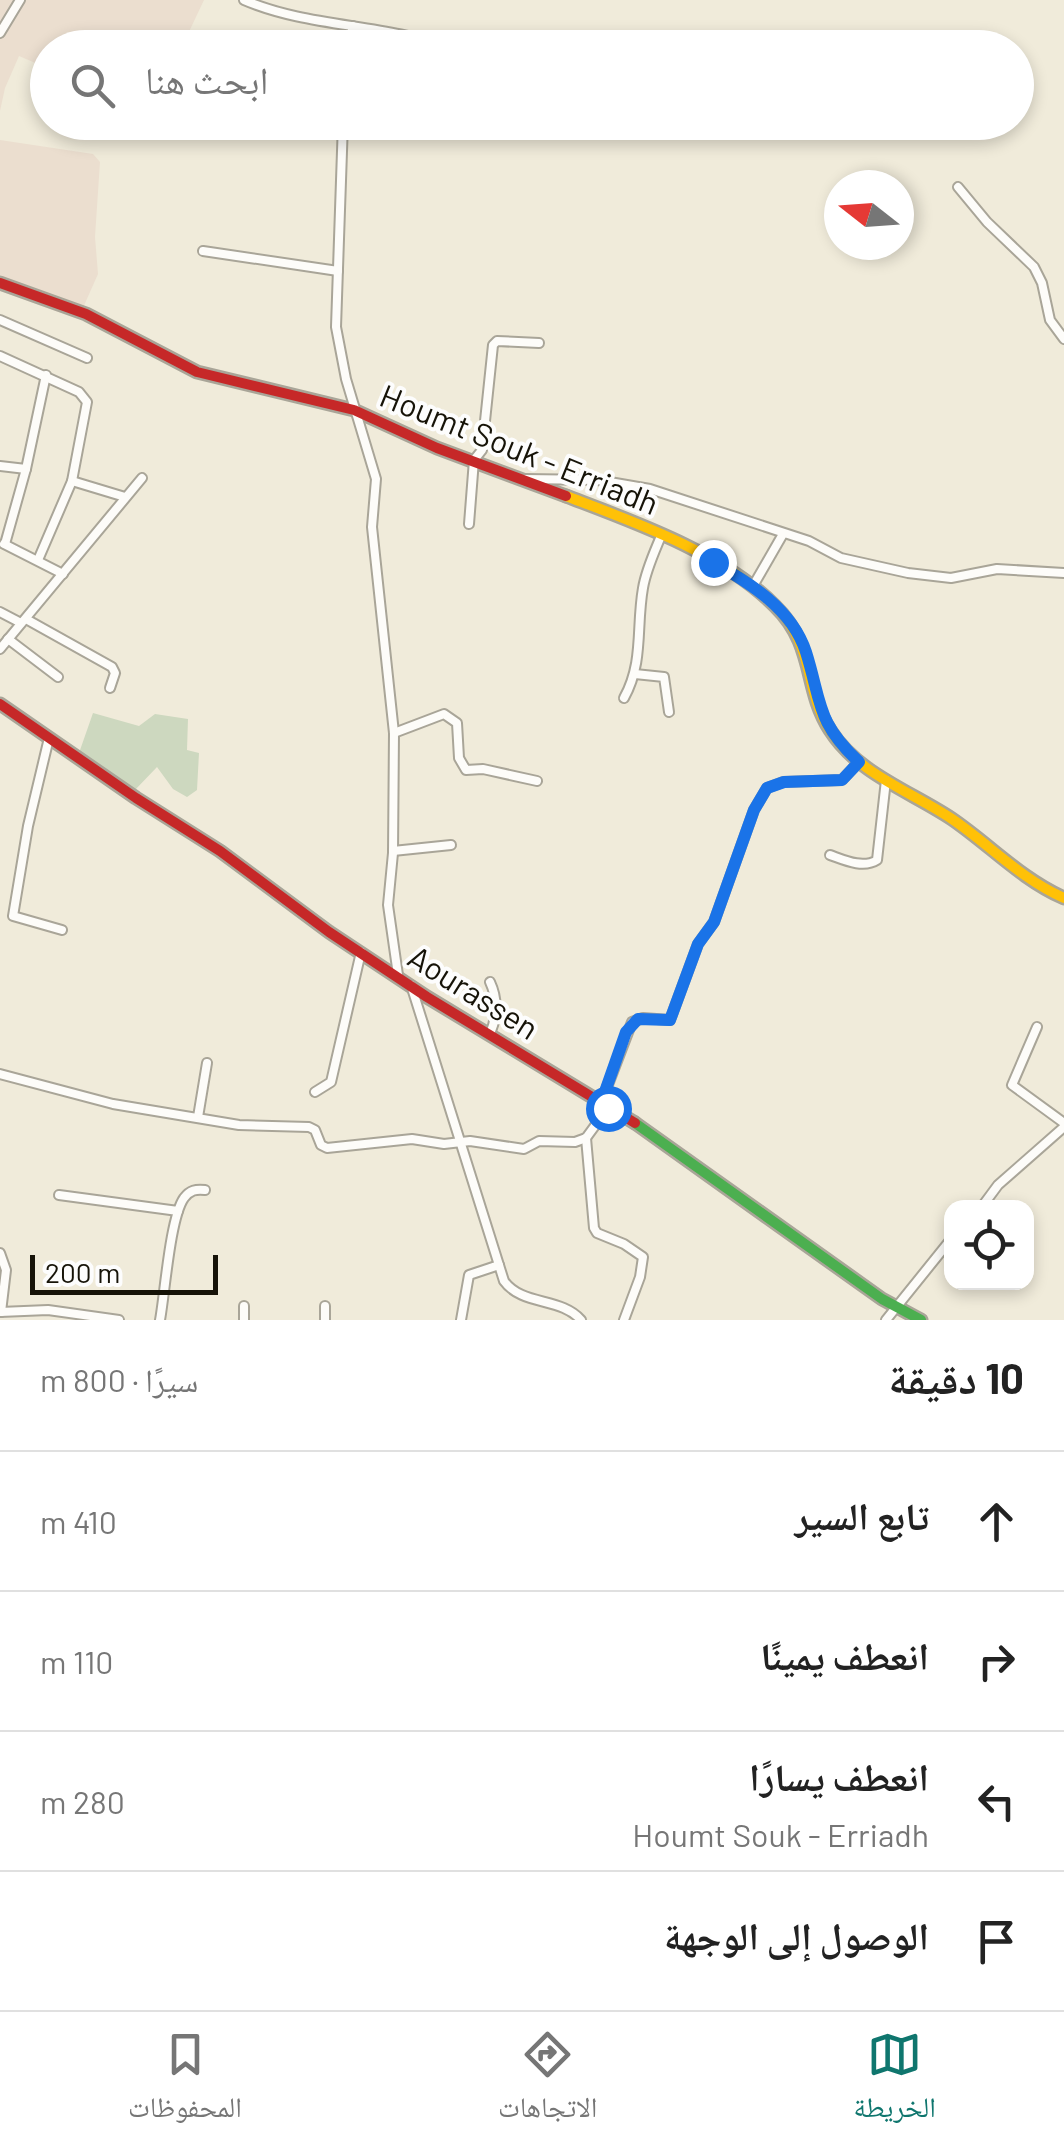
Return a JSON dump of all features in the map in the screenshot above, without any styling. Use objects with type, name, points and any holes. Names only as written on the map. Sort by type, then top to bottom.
[{"type":"street","points":[[0,33],[20,0]]},
{"type":"street","points":[[244,0],[284,15],[376,30]]},
{"type":"street","points":[[352,30],[353,26]]},
{"type":"street","points":[[342,140],[336,327],[376,479],[372,526],[394,732],[394,851],[388,905],[398,975]]},
{"type":"street","points":[[958,187],[987,222],[1034,267],[1042,283],[1050,320],[1064,338]]},
{"type":"street","points":[[203,251],[338,271]]},
{"type":"street","name":"Houmt Souk - Erriadh","points":[[0,284],[88,314],[155,353],[212,378],[356,411],[439,449],[525,479],[662,536],[752,586],[775,604],[794,629],[806,652],[815,697],[831,732],[859,762],[949,817],[1032,882],[1064,898]]},
{"type":"street","points":[[0,320],[86,358]]},
{"type":"street","points":[[468,524],[474,460],[482,450],[494,343],[539,343]]},
{"type":"street","points":[[1,359],[80,392],[87,402],[72,481],[38,560]]},
{"type":"street","points":[[46,376],[26,470],[2,543],[63,574]]},
{"type":"street","points":[[0,466],[26,470]]},
{"type":"street","points":[[0,649],[142,478]]},
{"type":"street","points":[[525,479],[598,480],[650,488],[809,541],[853,561],[940,578],[997,568],[1064,573]]},
{"type":"street","points":[[72,481],[125,497]]},
{"type":"street","points":[[752,586],[783,534]]},
{"type":"street","points":[[624,698],[640,652],[638,624],[643,584],[662,536]]},
{"type":"street","points":[[0,612],[112,667],[115,673],[110,688]]},
{"type":"street","points":[[8,639],[58,677]]},
{"type":"street","points":[[635,674],[664,677],[668,712]]},
{"type":"street","name":"Aourassen","points":[[0,704],[220,851],[361,952],[675,1149],[758,1213],[921,1320]]},
{"type":"street","points":[[394,732],[444,714],[457,724],[460,758],[466,770],[484,769],[536,780]]},
{"type":"street","points":[[49,738],[28,826],[13,916],[62,930]]},
{"type":"street","points":[[624,1320],[643,1257],[594,1228],[586,1138],[604,1106],[632,1022],[644,1018],[670,1020],[698,944],[714,922],[754,810],[767,788],[784,782],[842,780],[859,762]]},
{"type":"street","points":[[830,855],[850,862],[871,864],[876,860],[886,780]]},
{"type":"street","points":[[394,851],[451,845]]},
{"type":"street","points":[[315,1092],[331,1082],[361,952]]},
{"type":"street","points":[[490,982],[496,1007],[490,1034]]},
{"type":"street","points":[[410,984],[504,1281],[512,1292],[571,1311],[581,1320]]},
{"type":"street","points":[[987,1200],[998,1185],[1064,1125],[1012,1085],[1037,1026]]},
{"type":"street","points":[[198,1116],[207,1063]]},
{"type":"street","points":[[0,1074],[113,1104],[252,1127],[309,1128],[315,1130],[326,1148],[412,1139],[524,1149],[539,1141],[575,1142],[586,1138]]},
{"type":"street","points":[[160,1320],[178,1211],[188,1193],[205,1190]]},
{"type":"street","points":[[59,1195],[178,1211]]},
{"type":"street","points":[[886,1320],[944,1248]]},
{"type":"street","points":[[0,1253],[6,1270],[0,1312],[48,1310],[118,1320]]},
{"type":"street","points":[[462,1320],[469,1275],[500,1265]]},
{"type":"street","points":[[244,1306],[244,1320]]},
{"type":"street","points":[[325,1306],[325,1320]]},
{"type":"shaded area","points":[[0,0],[204,0],[190,30],[30,30],[30,61],[19,56],[0,111]]},
{"type":"shaded area","points":[[0,140],[93,154],[100,162],[95,237],[98,274],[78,319],[0,291]]},
{"type":"green space","points":[[93,713],[139,726],[155,714],[188,719],[187,750],[199,753],[197,790],[187,797],[173,789],[157,767],[134,791],[79,753]]},
{"type":"traffic: fast","points":[[635,1123],[882,1299],[921,1320]]},
{"type":"traffic: slow","points":[[566,496],[676,541],[754,587],[775,606],[797,636],[822,714],[830,730],[855,759],[952,819],[1020,872],[1064,898]]},
{"type":"traffic: jam","points":[[0,283],[86,314],[197,372],[354,410],[437,448],[566,496]]},
{"type":"traffic: jam","points":[[0,704],[220,851],[329,932],[427,997],[635,1123]]},
{"type":"route","points":[[608,1108],[601,1103],[626,1032],[638,1019],[670,1020],[698,944],[714,922],[754,810],[767,788],[784,782],[842,780],[859,762],[831,732],[815,697],[806,652],[794,629],[775,604],[713,562]]}]
